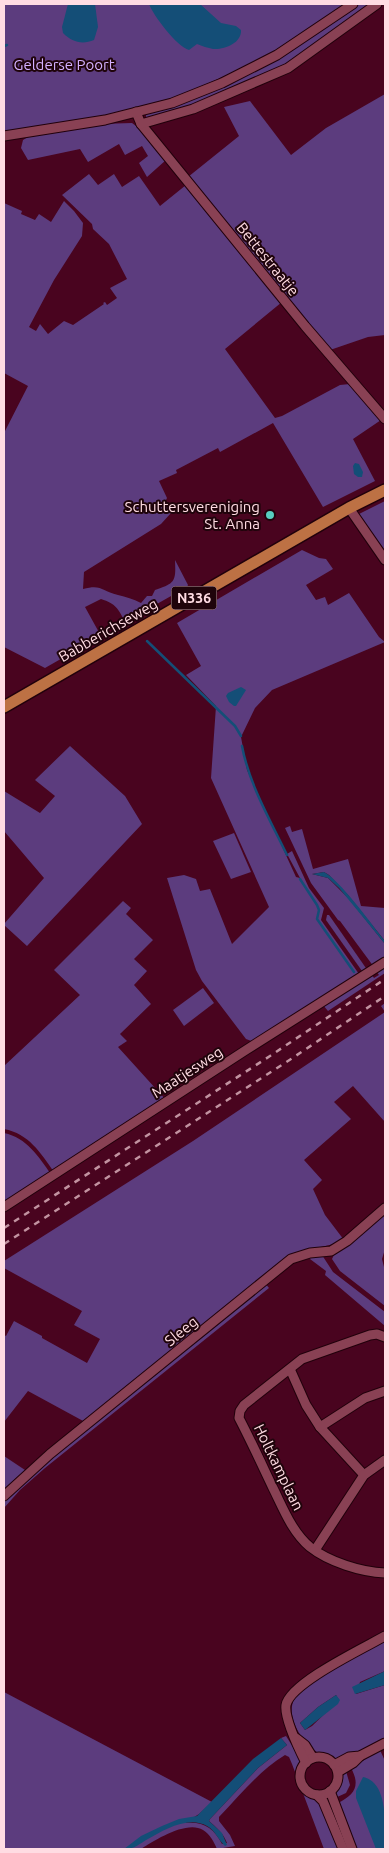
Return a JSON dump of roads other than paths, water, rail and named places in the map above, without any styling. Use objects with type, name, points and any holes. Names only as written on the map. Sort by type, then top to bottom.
[{"type":"main road","name":"Babberichseweg","points":[[4,708],[349,508],[385,490]]},
{"type":"street","points":[[4,136],[105,120],[172,102],[222,83],[277,56],[352,4]]},
{"type":"street","points":[[141,124],[193,108],[288,68],[377,4]]},
{"type":"street","name":"Bettestraatje","points":[[136,112],[141,124],[305,326],[385,420]]},
{"type":"street","points":[[349,508],[385,560]]},
{"type":"street","name":"Maatjesweg","points":[[4,1207],[250,1047],[385,962]]},
{"type":"street","name":"Sleeg","points":[[4,1496],[50,1454],[291,1259],[310,1253],[331,1251],[347,1242],[385,1208]]},
{"type":"street","name":"Holtkamplaan","points":[[385,1337],[377,1334],[302,1359],[244,1405],[240,1411],[239,1418],[287,1517],[299,1536],[315,1550],[341,1563],[366,1572],[385,1573]]},
{"type":"street","points":[[290,1368],[306,1405],[320,1428],[364,1475]]},
{"type":"street","points":[[320,1428],[365,1398],[385,1391]]},
{"type":"street","points":[[315,1550],[364,1475],[385,1460]]},
{"type":"street","points":[[309,1761],[305,1746],[295,1737],[287,1713],[286,1704],[292,1694],[320,1672],[385,1636]]},
{"type":"street","points":[[336,1768],[349,1757],[360,1756],[385,1743]]},
{"type":"street","points":[[325,1758],[336,1768],[338,1779],[330,1791],[318,1794],[311,1793],[302,1782],[302,1769],[309,1761],[325,1758]]},
{"type":"street","points":[[330,1791],[352,1849]]},
{"type":"street","points":[[318,1794],[323,1801],[343,1849]]},
{"type":"water","points":[[68,4],[95,4],[98,27],[94,40],[77,42],[63,33],[62,27]]},
{"type":"water","points":[[149,4],[200,4],[221,23],[236,26],[241,30],[241,35],[232,45],[227,47],[213,49],[197,44],[189,50],[178,43],[166,30]]},
{"type":"water","points":[[355,463],[359,464],[363,472],[362,477],[354,474],[353,466]]},
{"type":"water","points":[[241,687],[246,690],[236,706],[234,706],[226,696],[228,693]]},
{"type":"water","points":[[324,872],[347,893],[385,941],[385,944],[339,888],[328,878],[312,874]]},
{"type":"water","points":[[385,1671],[385,1685],[355,1694],[352,1687]]},
{"type":"water","points":[[336,1695],[340,1700],[338,1704],[305,1730],[300,1723],[318,1707]]},
{"type":"water","points":[[281,1738],[287,1745],[258,1768],[210,1819],[209,1821],[222,1833],[227,1845],[225,1846],[213,1830],[207,1826],[192,1822],[176,1825],[134,1847],[124,1849],[141,1836],[162,1826],[179,1819],[197,1816],[253,1759]]},
{"type":"water","points":[[363,1777],[377,1787],[381,1796],[385,1818],[385,1849],[376,1849],[356,1798],[356,1791]]},
{"type":"waterway","points":[[147,641],[235,726],[241,736]]},
{"type":"waterway","points":[[242,746],[255,788],[287,855]]},
{"type":"waterway","points":[[300,879],[317,905],[319,910],[317,919],[354,972]]},
{"type":"railway","points":[[4,1228],[270,1056],[385,979]]},
{"type":"railway","points":[[4,1244],[291,1059],[385,996]]},
{"type":"place","name":"Schuttersvereniging St. Anna","points":[[270,515]]},
{"type":"park label","name":"Gelderse Poort","points":[[64,64]]}]
